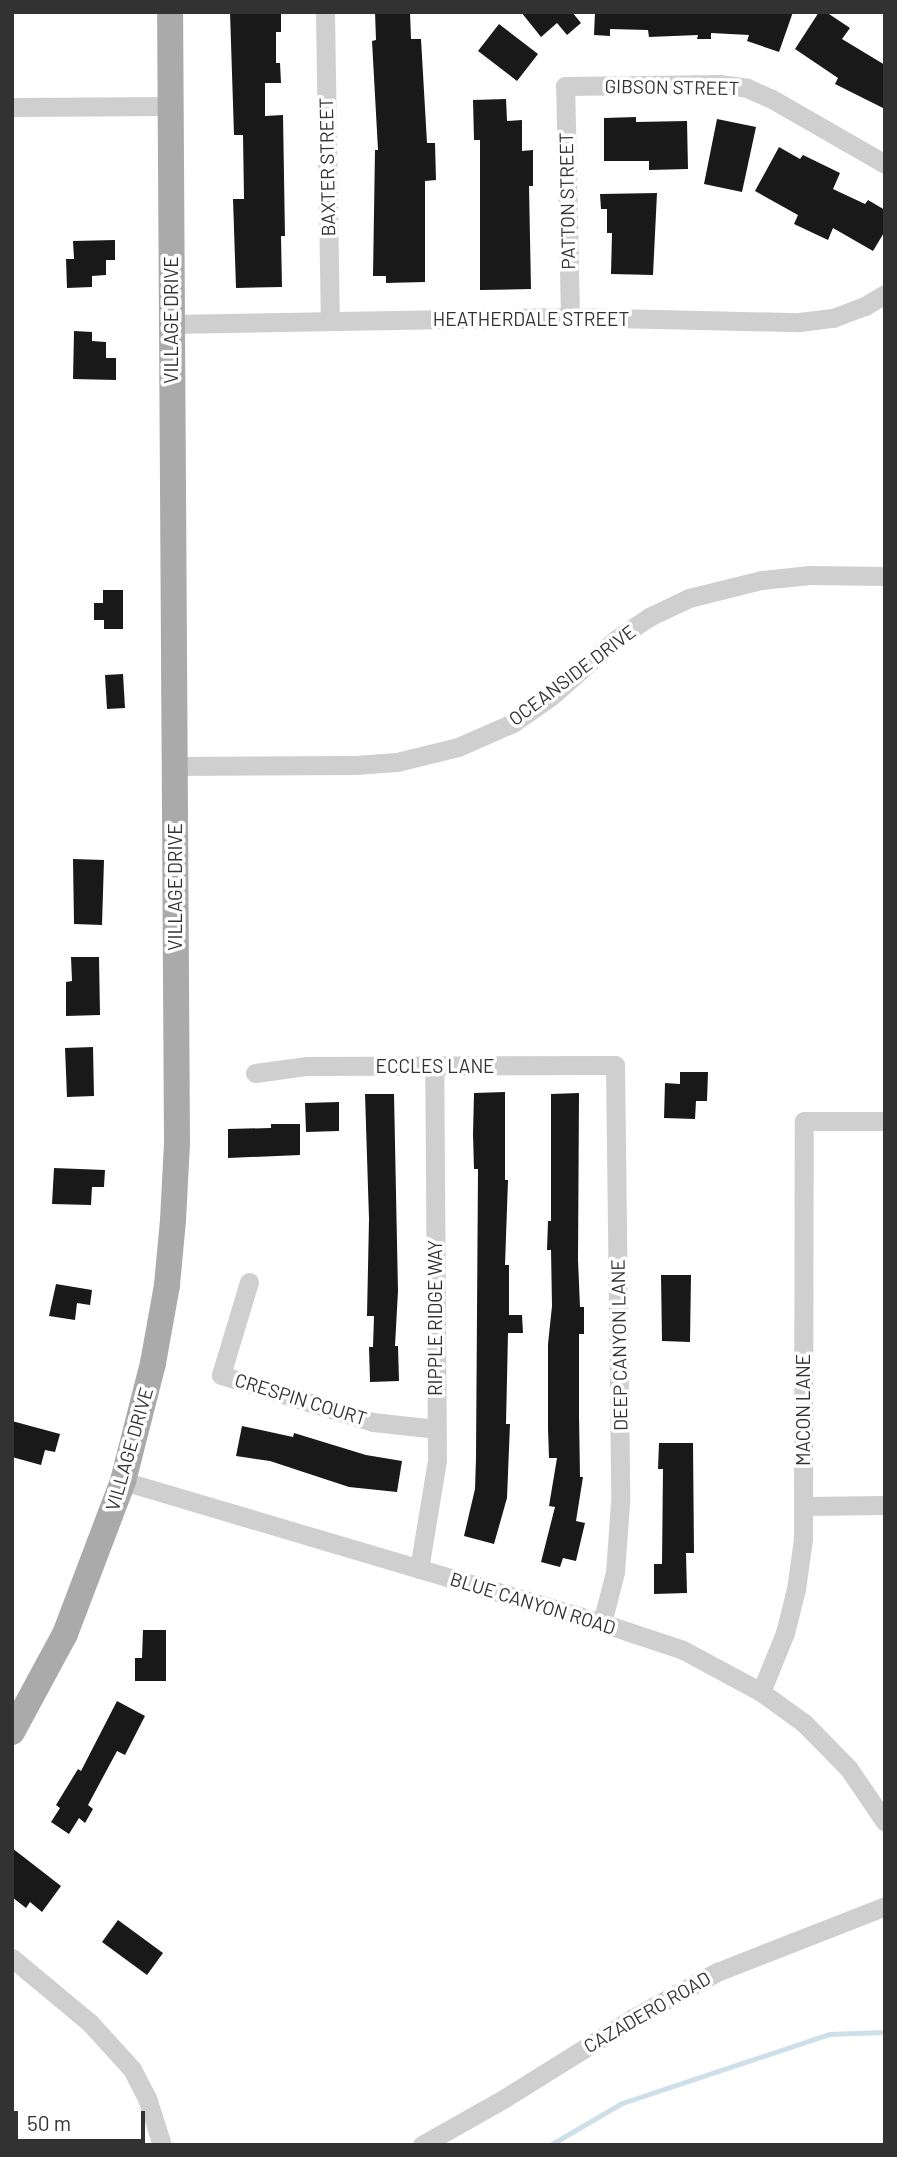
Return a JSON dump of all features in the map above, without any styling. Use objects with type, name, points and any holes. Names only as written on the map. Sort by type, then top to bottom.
[{"type":"main road","name":"VILLAGE DRIVE","points":[[12,1732],[65,1634],[122,1481],[153,1363],[167,1285],[173,1220],[177,1143],[170,12]]},
{"type":"street","name":"BAXTER STREET","points":[[325,12],[330,321]]},
{"type":"street","name":"GIBSON STREET","points":[[565,86],[720,84],[747,88],[772,99],[885,164]]},
{"type":"street","name":"PATTON STREET","points":[[565,86],[570,317]]},
{"type":"street","points":[[12,107],[170,106]]},
{"type":"street","name":"HEATHERDALE STREET","points":[[171,324],[570,317],[800,322],[833,318],[865,306],[885,294]]},
{"type":"street","name":"OCEANSIDE DRIVE","points":[[174,766],[376,764],[397,762],[458,747],[513,723],[550,697],[615,640],[649,617],[689,598],[761,579],[810,575],[885,576]]},
{"type":"street","name":"ECCLES LANE","points":[[255,1073],[306,1066],[615,1065]]},
{"type":"street","name":"DEEP CANYON LANE","points":[[602,1623],[616,1562],[620,1503],[615,1065]]},
{"type":"street","name":"RIPPLE RIDGE WAY","points":[[419,1569],[433,1496],[436,1429],[434,1066]]},
{"type":"street","name":"MACON LANE","points":[[761,1692],[785,1633],[796,1589],[803,1539],[804,1121],[885,1121]]},
{"type":"street","name":"CRESPIN COURT","points":[[249,1282],[220,1375],[373,1422],[436,1429]]},
{"type":"street","name":"BLUE CANYON ROAD","points":[[122,1481],[602,1623],[683,1650],[761,1692],[804,1723],[849,1769],[885,1822]]},
{"type":"street","points":[[803,1506],[885,1505]]},
{"type":"street","name":"CAZADERO ROAD","points":[[422,2145],[707,1977],[885,1906]]},
{"type":"street","points":[[12,1958],[90,2023],[132,2069],[147,2098],[162,2145]]},
{"type":"building","points":[[230,12],[281,12],[281,32],[276,32],[276,63],[280,63],[281,83],[265,83],[265,116],[283,115],[285,236],[281,236],[282,287],[236,288],[233,199],[244,199],[243,135],[234,135]]},
{"type":"building","points":[[375,12],[410,12],[411,39],[421,39],[427,143],[435,143],[436,180],[425,181],[425,282],[386,283],[386,276],[373,276],[375,150],[378,150],[372,41],[376,40]]},
{"type":"building","points":[[521,12],[572,12],[581,23],[567,35],[557,23],[541,37]]},
{"type":"building","points":[[595,12],[793,12],[779,52],[747,41],[749,35],[711,33],[711,39],[697,39],[698,35],[649,37],[648,30],[610,29],[610,36],[594,35]]},
{"type":"building","points":[[819,12],[826,12],[850,28],[842,39],[885,65],[885,109],[835,84],[838,78],[795,49]]},
{"type":"building","points":[[499,24],[538,54],[517,81],[478,51]]},
{"type":"building","points":[[506,99],[507,121],[522,120],[522,151],[533,150],[533,186],[529,186],[531,289],[480,290],[480,140],[474,140],[473,100]]},
{"type":"building","points":[[636,117],[636,122],[687,121],[688,169],[649,170],[649,161],[604,161],[604,118]]},
{"type":"building","points":[[717,119],[756,127],[742,192],[704,184]]},
{"type":"building","points":[[779,147],[800,159],[803,155],[840,173],[833,189],[865,204],[868,200],[885,210],[885,231],[873,251],[833,228],[828,240],[794,224],[798,215],[755,191]]},
{"type":"building","points":[[657,193],[653,275],[611,274],[612,233],[607,233],[607,209],[601,209],[600,194]]},
{"type":"building","points":[[115,240],[115,260],[106,260],[106,275],[92,276],[92,287],[67,288],[66,259],[74,259],[73,241]]},
{"type":"building","points":[[74,331],[92,332],[92,341],[106,342],[106,358],[116,358],[116,380],[73,379]]},
{"type":"building","points":[[103,590],[123,590],[123,629],[104,629],[104,620],[94,620],[94,603],[103,603]]},
{"type":"building","points":[[123,674],[125,708],[107,709],[105,675]]},
{"type":"building","points":[[73,859],[104,860],[102,925],[74,924]]},
{"type":"building","points":[[71,957],[99,957],[100,1015],[66,1016],[66,982],[72,981]]},
{"type":"building","points":[[93,1047],[94,1096],[67,1097],[65,1048]]},
{"type":"building","points":[[680,1072],[708,1072],[707,1101],[696,1101],[695,1119],[664,1118],[665,1083],[680,1084]]},
{"type":"building","points":[[505,1092],[505,1180],[508,1180],[505,1265],[509,1265],[509,1315],[522,1315],[523,1333],[508,1333],[506,1424],[510,1424],[507,1498],[494,1544],[464,1536],[475,1489],[476,1458],[478,1169],[474,1169],[473,1134],[474,1093]]},
{"type":"building","points":[[579,1093],[578,1260],[580,1307],[584,1307],[584,1334],[579,1334],[579,1415],[580,1477],[583,1477],[576,1521],[585,1523],[576,1561],[563,1558],[560,1567],[541,1562],[555,1507],[549,1506],[557,1458],[549,1458],[548,1429],[548,1344],[552,1306],[551,1250],[547,1250],[548,1221],[551,1221],[551,1094]]},
{"type":"building","points":[[365,1094],[394,1094],[398,1291],[395,1346],[398,1346],[399,1381],[370,1382],[369,1347],[373,1347],[374,1316],[367,1316],[369,1219]]},
{"type":"building","points":[[339,1102],[339,1131],[306,1132],[305,1103]]},
{"type":"building","points":[[271,1124],[300,1124],[300,1155],[228,1158],[228,1129],[271,1128]]},
{"type":"building","points":[[54,1168],[105,1170],[104,1187],[92,1187],[91,1205],[52,1204]]},
{"type":"building","points":[[661,1275],[691,1275],[690,1342],[662,1341]]},
{"type":"building","points":[[56,1284],[92,1290],[90,1305],[77,1303],[75,1320],[49,1316]]},
{"type":"building","points":[[12,1421],[60,1434],[55,1452],[45,1450],[41,1465],[12,1457]]},
{"type":"building","points":[[242,1426],[293,1437],[294,1433],[366,1455],[402,1461],[397,1492],[349,1487],[270,1461],[236,1456]]},
{"type":"building","points":[[659,1443],[693,1443],[694,1553],[686,1553],[687,1593],[654,1594],[654,1564],[662,1564],[663,1469],[658,1469]]},
{"type":"building","points":[[143,1630],[166,1630],[166,1681],[135,1681],[135,1658],[142,1658]]},
{"type":"building","points":[[117,1701],[145,1716],[125,1755],[117,1751],[88,1805],[93,1809],[85,1823],[79,1818],[69,1834],[51,1822],[60,1808],[56,1805],[78,1769],[81,1771]]},
{"type":"building","points":[[12,1848],[61,1886],[42,1912],[30,1902],[26,1908],[12,1897]]},
{"type":"building","points":[[118,1920],[163,1953],[147,1975],[102,1942]]},
{"type":"waterway","points":[[550,2145],[622,2103],[829,2034],[885,2032]]}]
